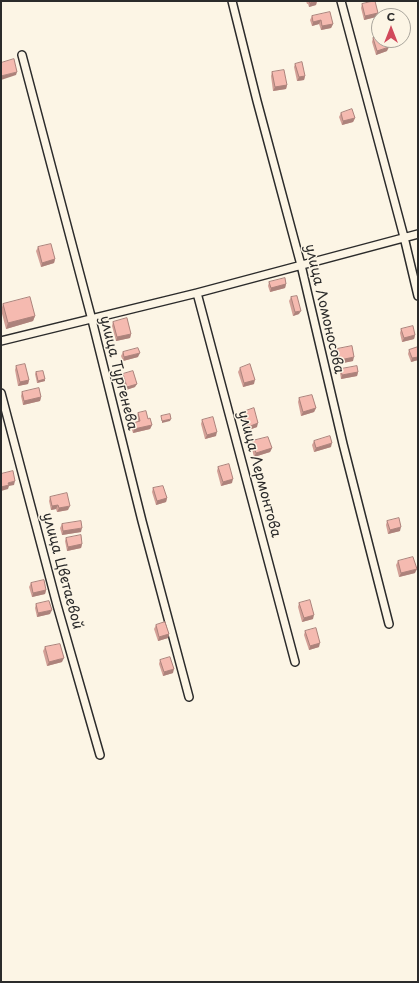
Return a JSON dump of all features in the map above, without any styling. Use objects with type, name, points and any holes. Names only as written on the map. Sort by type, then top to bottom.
[{"type":"street","name":"улица Ломоносова","points":[[232,1],[256,101],[301,265],[343,444],[389,624]]},
{"type":"street","points":[[341,1],[404,237],[418,296]]},
{"type":"street","name":"улица Тургенева","points":[[22,55],[189,697]]},
{"type":"street","points":[[1,342],[197,293],[418,234]]},
{"type":"street","name":"улица Лермонтова","points":[[197,293],[295,662]]},
{"type":"street","name":"улица Цветаевой","points":[[1,393],[57,605],[100,755]]},
{"type":"building","points":[[375,1],[377,8],[371,8],[371,15],[365,16],[362,4]]},
{"type":"building","points":[[330,12],[333,24],[322,26],[321,20],[313,22],[312,16]]},
{"type":"building","points":[[376,48],[386,48],[377,51]]},
{"type":"building","points":[[14,59],[17,72],[1,76],[1,63]]},
{"type":"building","points":[[302,62],[305,76],[299,77],[295,64]]},
{"type":"building","points":[[284,70],[287,85],[275,87],[272,72]]},
{"type":"building","points":[[352,109],[355,118],[343,121],[341,113]]},
{"type":"building","points":[[51,244],[55,259],[42,263],[38,247]]},
{"type":"building","points":[[285,278],[286,284],[271,288],[269,282]]},
{"type":"building","points":[[297,296],[301,311],[295,312],[291,297]]},
{"type":"building","points":[[30,297],[35,316],[8,323],[3,304]]},
{"type":"building","points":[[127,318],[131,334],[117,337],[113,322]]},
{"type":"building","points":[[413,326],[415,335],[404,338],[401,329]]},
{"type":"building","points":[[352,346],[354,357],[340,360],[337,349]]},
{"type":"building","points":[[418,347],[418,357],[412,358],[409,350]]},
{"type":"building","points":[[138,348],[140,353],[124,357],[123,352]]},
{"type":"building","points":[[25,364],[29,380],[20,382],[16,366]]},
{"type":"building","points":[[250,364],[255,380],[244,383],[240,368]]},
{"type":"building","points":[[357,366],[358,372],[342,375],[341,369]]},
{"type":"building","points":[[43,371],[45,379],[38,381],[36,372]]},
{"type":"building","points":[[133,371],[137,384],[127,387],[123,374]]},
{"type":"building","points":[[39,388],[41,397],[24,401],[22,392]]},
{"type":"building","points":[[312,395],[316,408],[303,412],[299,398]]},
{"type":"building","points":[[254,408],[258,423],[248,427],[243,412]]},
{"type":"building","points":[[146,411],[148,419],[150,418],[152,425],[134,429],[133,423],[140,421],[138,413]]},
{"type":"building","points":[[170,414],[171,419],[162,421],[161,416]]},
{"type":"building","points":[[213,417],[217,432],[207,435],[202,420]]},
{"type":"building","points":[[330,436],[332,443],[316,448],[314,441]]},
{"type":"building","points":[[268,437],[272,448],[256,453],[252,441]]},
{"type":"building","points":[[229,464],[233,479],[223,482],[218,467]]},
{"type":"building","points":[[13,471],[15,481],[8,483],[9,485],[1,487],[1,474]]},
{"type":"building","points":[[163,486],[167,498],[157,501],[153,488]]},
{"type":"building","points":[[67,493],[70,506],[59,508],[58,505],[52,506],[50,497]]},
{"type":"building","points":[[399,518],[401,527],[390,530],[387,521]]},
{"type":"building","points":[[81,521],[82,528],[63,531],[62,524]]},
{"type":"building","points":[[81,535],[82,544],[68,547],[66,538]]},
{"type":"building","points":[[413,557],[417,569],[401,573],[398,561]]},
{"type":"building","points":[[44,580],[46,590],[33,593],[31,583]]},
{"type":"building","points":[[310,600],[314,615],[304,618],[299,603]]},
{"type":"building","points":[[49,601],[52,610],[38,613],[36,604]]},
{"type":"building","points":[[165,622],[169,634],[159,637],[156,625]]},
{"type":"building","points":[[316,628],[320,643],[310,646],[305,631]]},
{"type":"building","points":[[60,644],[64,658],[49,662],[45,647]]},
{"type":"building","points":[[170,657],[174,669],[164,672],[160,660]]}]
